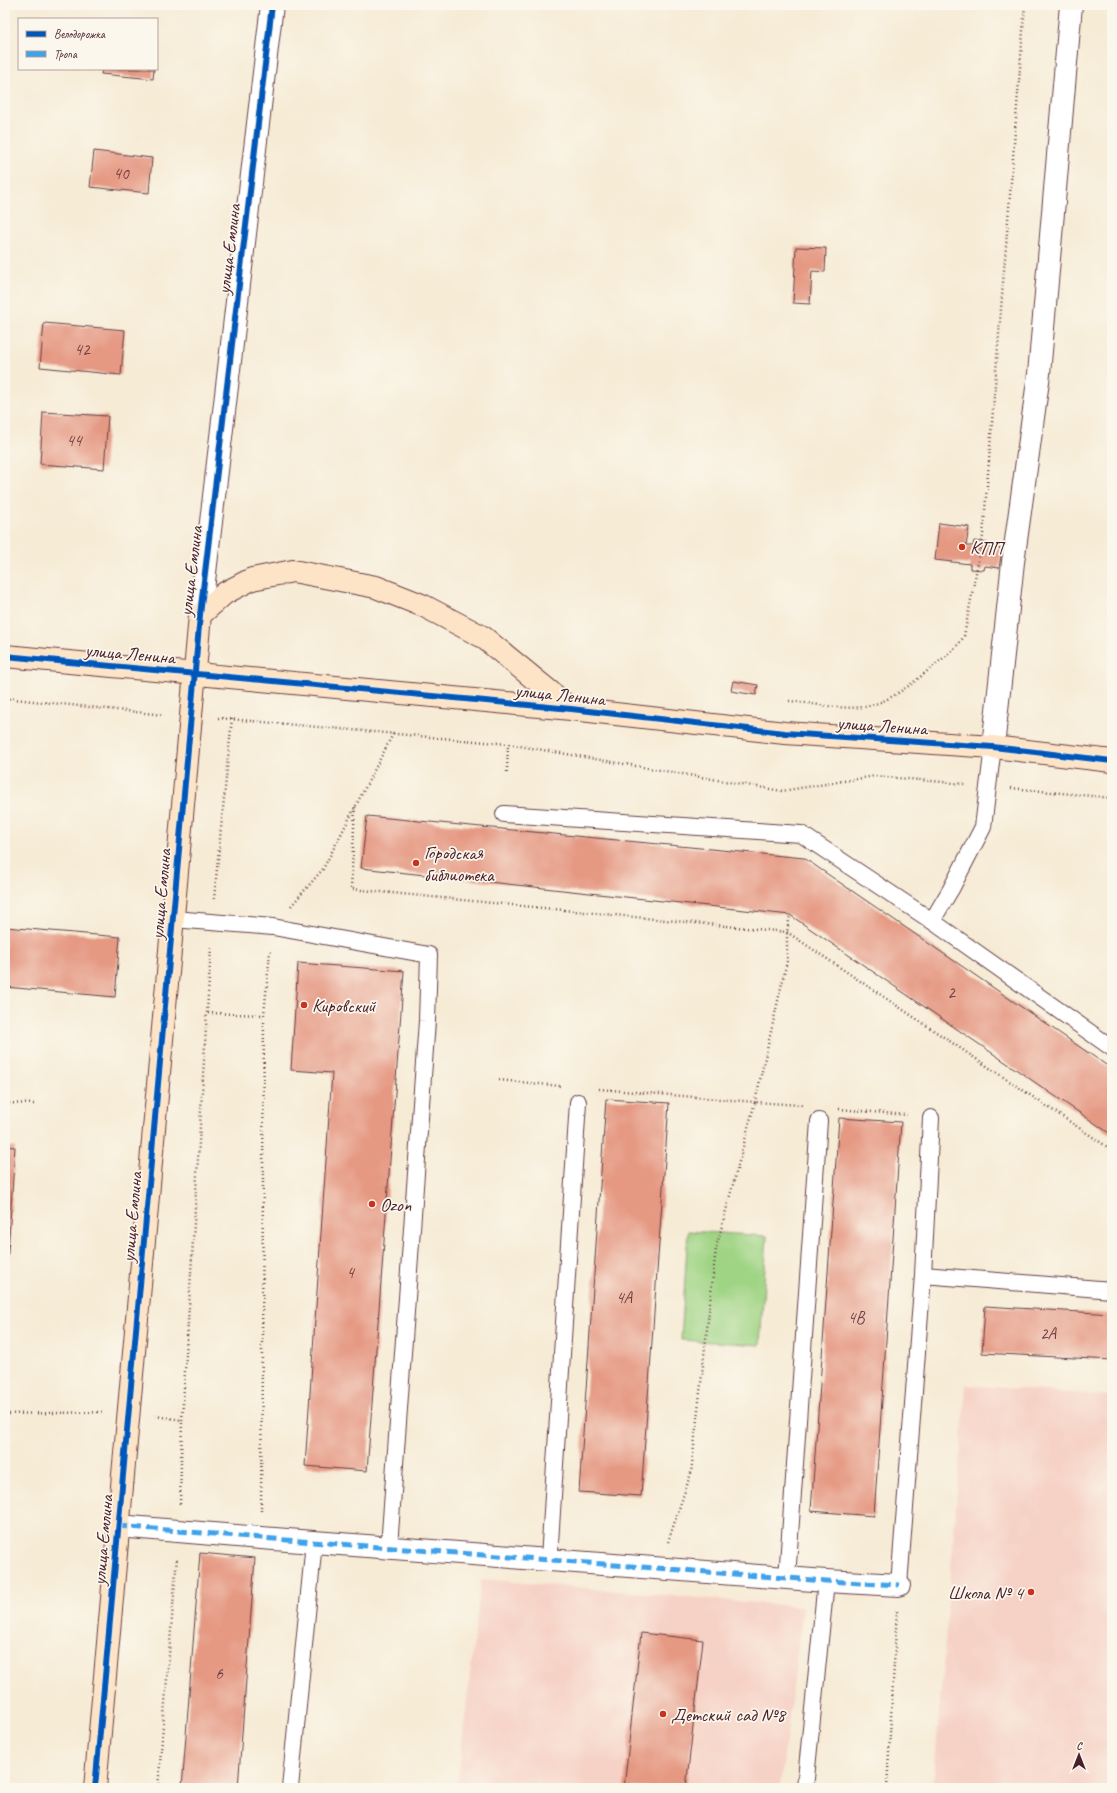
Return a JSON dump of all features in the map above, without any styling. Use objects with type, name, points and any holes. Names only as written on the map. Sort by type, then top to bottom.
[{"type":"street","name":"улица Емлина","points":[[95,1788],[194,674],[272,5]]},
{"type":"street","points":[[993,747],[1013,562],[1039,374],[1071,5]]},
{"type":"street","name":"улица Ленина","points":[[200,615],[225,593],[252,579],[293,571],[376,587],[424,606],[483,637],[571,709]]},
{"type":"street","name":"улица Ленина","points":[[5,656],[571,709],[785,733],[993,747],[1112,761]]},
{"type":"street","points":[[118,1526],[826,1581],[899,1585]]},
{"type":"lane","points":[[932,921],[951,889],[983,827],[993,747]]},
{"type":"lane","points":[[504,814],[801,834],[932,921],[1112,1048]]},
{"type":"lane","points":[[172,919],[273,927],[429,955],[427,1021],[389,1547]]},
{"type":"lane","points":[[549,1559],[578,1102]]},
{"type":"lane","points":[[787,1578],[820,1114]]},
{"type":"lane","points":[[899,1585],[923,1275],[931,1118]]},
{"type":"lane","points":[[923,1275],[1112,1290]]},
{"type":"lane","points":[[290,1788],[314,1542]]},
{"type":"lane","points":[[804,1788],[826,1581]]},
{"type":"path","points":[[789,701],[844,707],[862,707],[879,702],[910,686],[957,647],[964,636],[983,536],[1025,5]]},
{"type":"path","points":[[5,698],[190,718],[232,718],[508,744],[782,791],[875,776],[1112,798]]},
{"type":"path","points":[[158,1788],[179,1530],[182,1420],[208,1013],[212,922],[232,718]]},
{"type":"path","points":[[261,1538],[264,1015],[273,927],[323,869],[393,734]]},
{"type":"path","points":[[506,772],[508,744]]},
{"type":"path","points":[[355,807],[351,889],[787,932],[1112,1150]]},
{"type":"path","points":[[660,1568],[690,1473],[716,1248],[755,1102],[786,961],[787,932],[790,915]]},
{"type":"path","points":[[208,1013],[264,1015]]},
{"type":"path","points":[[499,1080],[567,1087]]},
{"type":"path","points":[[599,1089],[755,1102],[820,1114],[931,1118]]},
{"type":"path","points":[[5,1104],[34,1104]]},
{"type":"path","points":[[5,1414],[129,1411],[182,1420]]},
{"type":"path","points":[[887,1788],[899,1585]]},
{"type":"shaded area","name":"Школа № 4","points":[[966,1385],[1112,1396],[1112,1788],[933,1788]]},
{"type":"shaded area","points":[[481,1579],[803,1607],[780,1788],[457,1788]]},
{"type":"green space","points":[[688,1231],[767,1236],[760,1345],[681,1340]]},
{"type":"building","points":[[102,70],[154,70],[153,79],[101,74]]},
{"type":"building","points":[[94,151],[152,158],[149,193],[90,187]]},
{"type":"building","points":[[796,247],[826,248],[825,272],[812,271],[810,304],[793,303]]},
{"type":"building","points":[[44,323],[125,330],[121,375],[40,367]]},
{"type":"building","points":[[43,412],[108,416],[104,469],[40,464]]},
{"type":"building","name":"КПП","points":[[939,523],[969,527],[966,546],[973,546],[974,541],[988,543],[988,547],[1002,549],[999,568],[985,566],[984,570],[970,569],[970,564],[935,560]]},
{"type":"building","points":[[733,681],[758,685],[756,695],[731,691]]},
{"type":"building","points":[[367,816],[804,858],[1112,1069],[1112,1135],[790,915],[361,868]]},
{"type":"building","points":[[5,927],[120,937],[115,997],[5,987]]},
{"type":"building","points":[[298,963],[404,971],[367,1471],[305,1466],[332,1073],[291,1070]]},
{"type":"building","points":[[606,1099],[669,1103],[641,1496],[579,1492]]},
{"type":"building","points":[[839,1118],[901,1122],[874,1516],[811,1511]]},
{"type":"building","points":[[5,1146],[15,1147],[6,1283],[5,1283]]},
{"type":"building","points":[[985,1306],[1112,1314],[1112,1360],[982,1353]]},
{"type":"building","points":[[200,1553],[255,1558],[238,1788],[182,1788]]},
{"type":"building","name":"Детский сад №8","points":[[641,1633],[703,1640],[686,1788],[624,1788]]},
{"type":"marked path","points":[[118,1526],[826,1581],[899,1585]]},
{"type":"cycle path","points":[[95,1788],[200,615],[272,5]]},
{"type":"cycle path","points":[[5,656],[571,709],[785,733],[993,747],[1112,761]]},
{"type":"place","name":"КПП","points":[[962,547]]},
{"type":"place","name":"Городская библиотека","points":[[416,863]]},
{"type":"place","name":"Кировский","points":[[304,1005]]},
{"type":"place","name":"Ozon","points":[[372,1204]]},
{"type":"place","name":"Школа № 4","points":[[1031,1592]]},
{"type":"place","name":"Детский сад №8","points":[[663,1714]]}]
